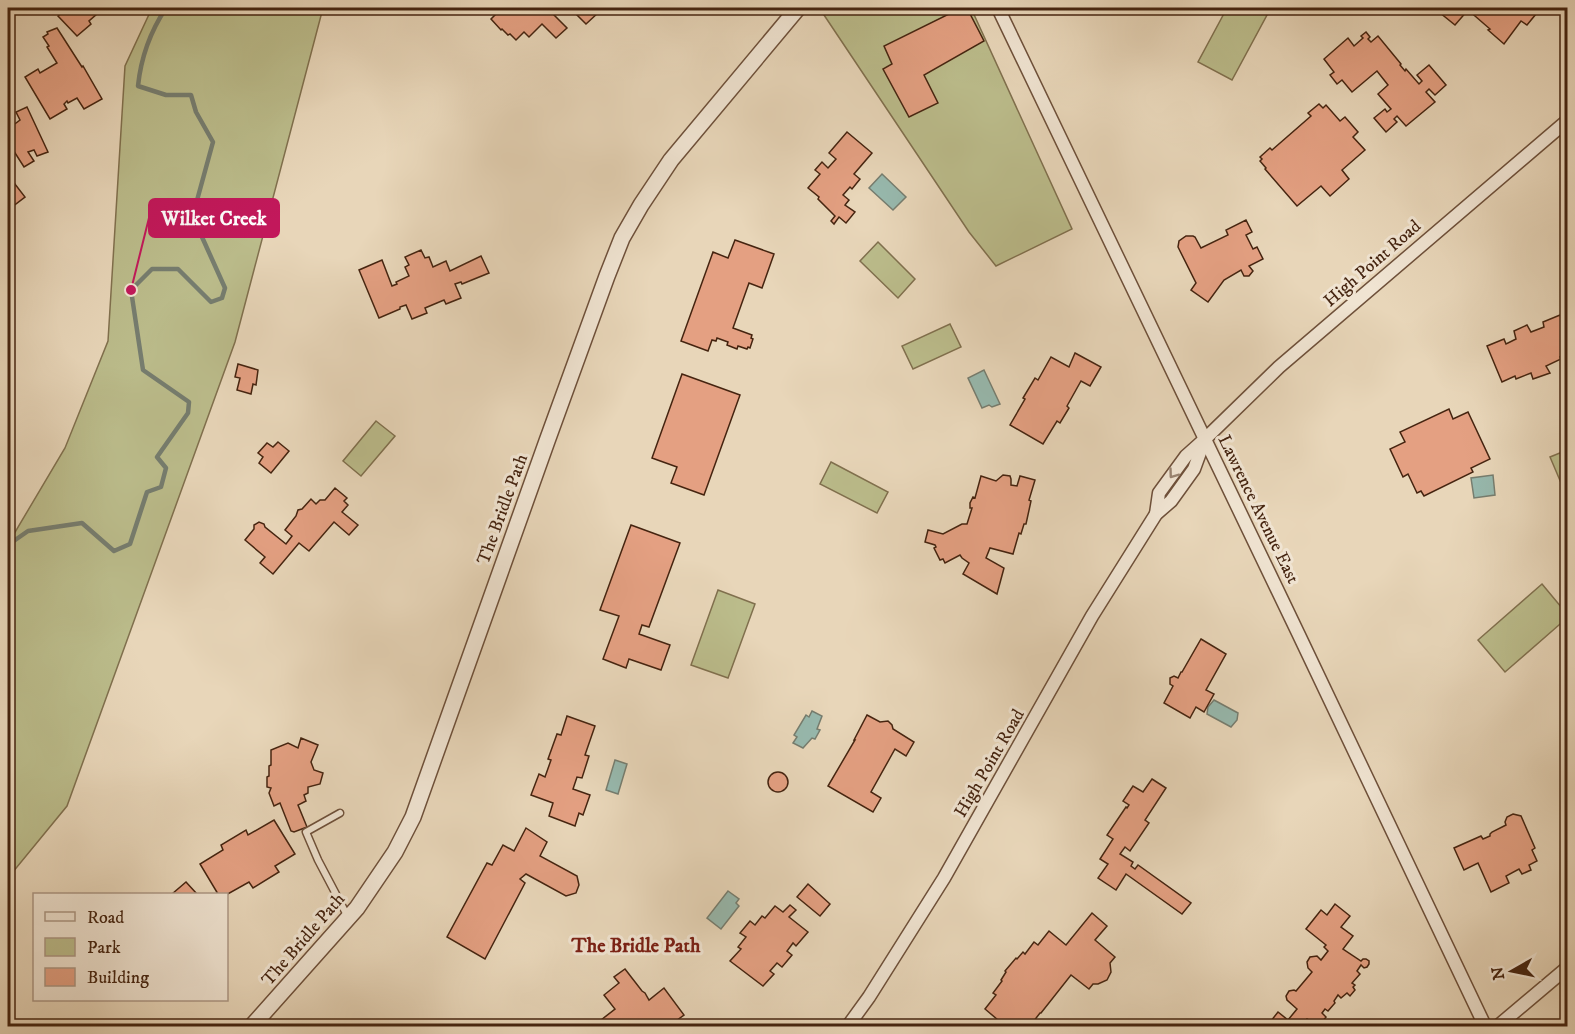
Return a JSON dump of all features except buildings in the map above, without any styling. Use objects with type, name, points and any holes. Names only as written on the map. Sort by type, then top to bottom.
[{"type":"street","name":"The Bridle Path","points":[[252,1026],[357,908],[395,852],[413,817],[622,238],[671,160],[798,8]]},
{"type":"street","name":"Lawrence Avenue East","points":[[998,8],[1485,1026]]},
{"type":"street","name":"High Point Road","points":[[848,1026],[944,878],[1092,616],[1156,514],[1171,501],[1194,469],[1205,440],[1279,367],[1568,120]]},
{"type":"street","points":[[1498,1026],[1568,967]]},
{"type":"lane","points":[[340,813],[306,832],[348,917]]},
{"type":"green space","points":[[152,8],[323,8],[235,342],[67,806],[8,878],[8,544],[65,448],[108,341],[125,66]]},
{"type":"green space","points":[[826,8],[971,8],[1072,229],[996,266],[969,232],[822,12]]},
{"type":"green space","points":[[1227,8],[1253,8],[1267,15],[1232,80],[1198,62]]},
{"type":"green space","points":[[878,242],[915,279],[898,298],[860,261]]},
{"type":"green space","points":[[950,324],[961,347],[913,369],[902,346]]},
{"type":"green space","points":[[376,421],[395,436],[361,476],[343,461]]},
{"type":"green space","points":[[1567,450],[1568,496],[1567,497],[1550,457]]},
{"type":"green space","points":[[831,462],[888,492],[877,513],[820,484]]},
{"type":"green space","points":[[1542,584],[1567,614],[1567,618],[1505,672],[1478,640]]},
{"type":"green space","points":[[718,590],[755,604],[728,678],[691,665]]},
{"type":"water","points":[[882,174],[906,197],[893,210],[869,188]]},
{"type":"water","points":[[984,370],[1000,404],[982,408],[968,378]]},
{"type":"water","points":[[1493,475],[1495,495],[1474,498],[1471,478]]},
{"type":"water","points":[[1214,700],[1238,713],[1237,720],[1231,727],[1207,714],[1208,707]]},
{"type":"water","points":[[812,711],[822,716],[817,729],[820,730],[815,739],[812,738],[803,748],[793,743],[797,737],[794,735],[806,715],[809,717]]},
{"type":"water","points":[[615,760],[627,764],[618,794],[606,790]]},
{"type":"water","points":[[728,891],[739,899],[736,903],[739,906],[721,929],[707,918]]},
{"type":"waterway","points":[[8,545],[28,531],[82,523],[114,551],[130,544],[147,492],[161,487],[166,468],[157,457],[188,413],[189,402],[143,370],[131,290],[152,269],[178,269],[211,302],[222,298],[225,288],[202,237],[196,204],[213,142],[196,112],[191,95],[166,95],[138,86],[147,45],[166,8]]},
{"type":"place","name":"Wilket Creek","points":[[131,290]]},
{"type":"district","name":"The Bridle Path","points":[[636,945]]}]
